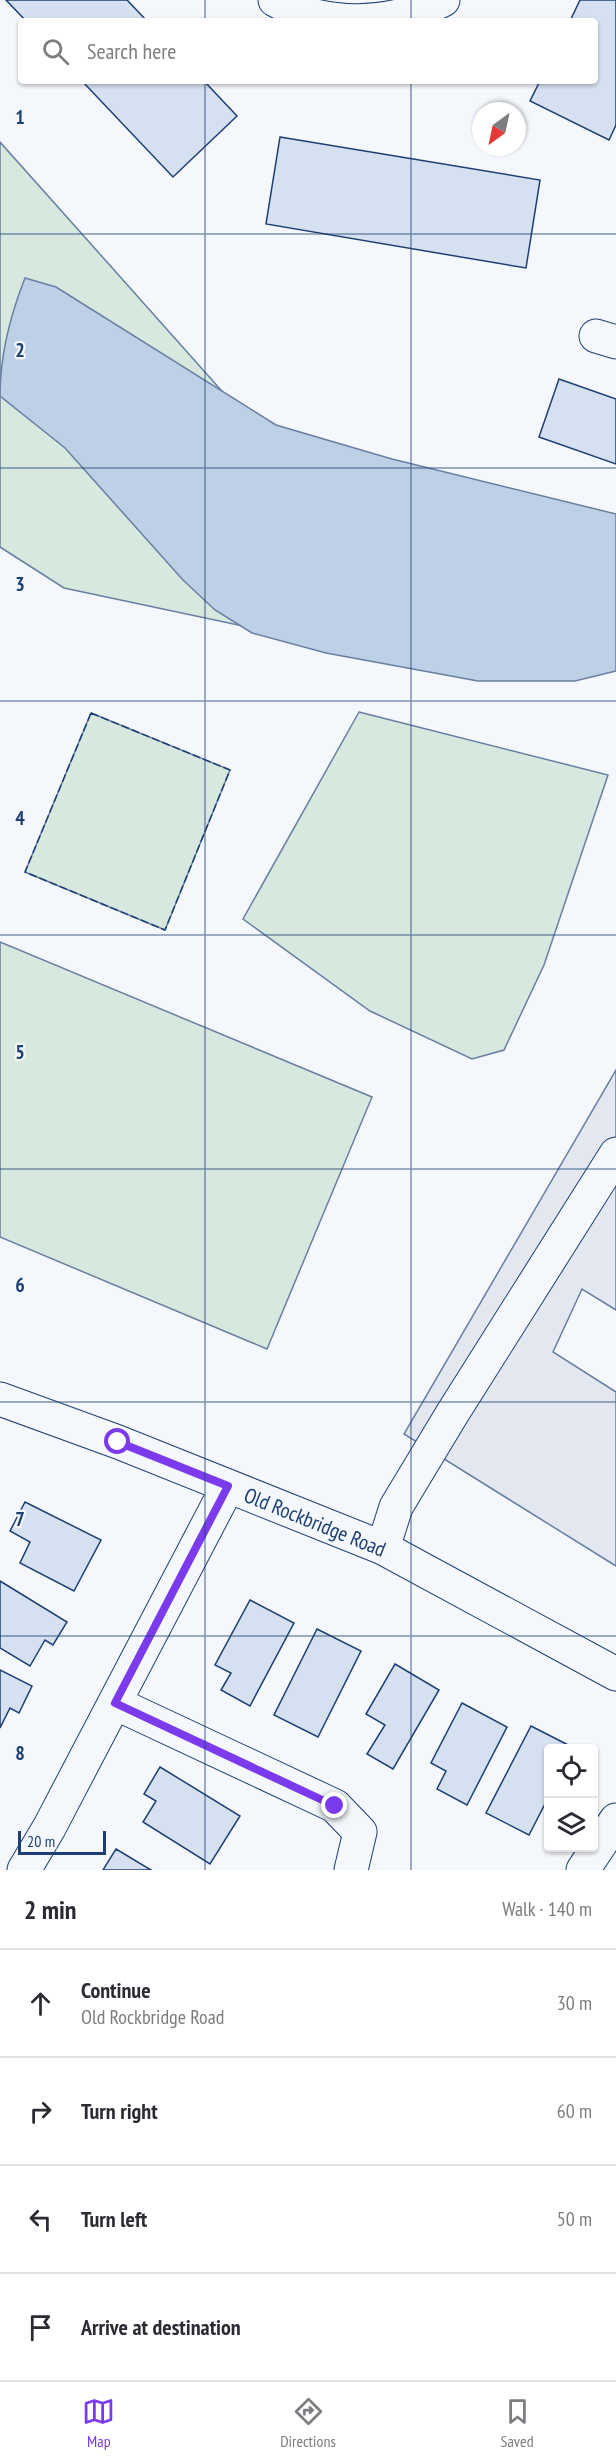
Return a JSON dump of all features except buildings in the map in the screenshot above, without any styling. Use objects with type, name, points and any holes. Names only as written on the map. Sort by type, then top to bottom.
[{"type":"street","points":[[275,0],[288,7],[327,18]]},
{"type":"street","points":[[389,18],[427,8],[443,0]]},
{"type":"street","points":[[383,1548],[396,1507],[616,1154]]},
{"type":"street","name":"Old Rockbridge Road","points":[[0,1399],[118,1442],[383,1548],[616,1674]]},
{"type":"street","points":[[24,1870],[115,1703],[228,1486]]},
{"type":"street","points":[[115,1703],[335,1806],[360,1832],[351,1870]]},
{"type":"street","points":[[583,1870],[616,1820]]},
{"type":"shaded area","points":[[0,142],[475,675],[64,588],[0,547]]},
{"type":"shaded area","points":[[359,712],[608,775],[544,965],[504,1050],[472,1059],[370,1011],[243,919]]},
{"type":"shaded area","points":[[91,713],[230,770],[165,930],[25,872]]},
{"type":"shaded area","points":[[0,942],[372,1097],[267,1349],[0,1237]]},
{"type":"shaded area","points":[[616,1070],[616,1310],[582,1289],[553,1352],[616,1392],[616,1566],[404,1434]]},
{"type":"water","points":[[25,278],[56,287],[276,425],[392,459],[616,514],[616,671],[575,681],[478,681],[326,653],[252,633],[215,610],[183,580],[65,448],[0,396],[7,336]]},
{"type":"fence","points":[[91,713],[230,770],[165,930],[25,872],[91,713]]},
{"type":"route","points":[[118,1442],[228,1486],[115,1703],[335,1806]]}]
